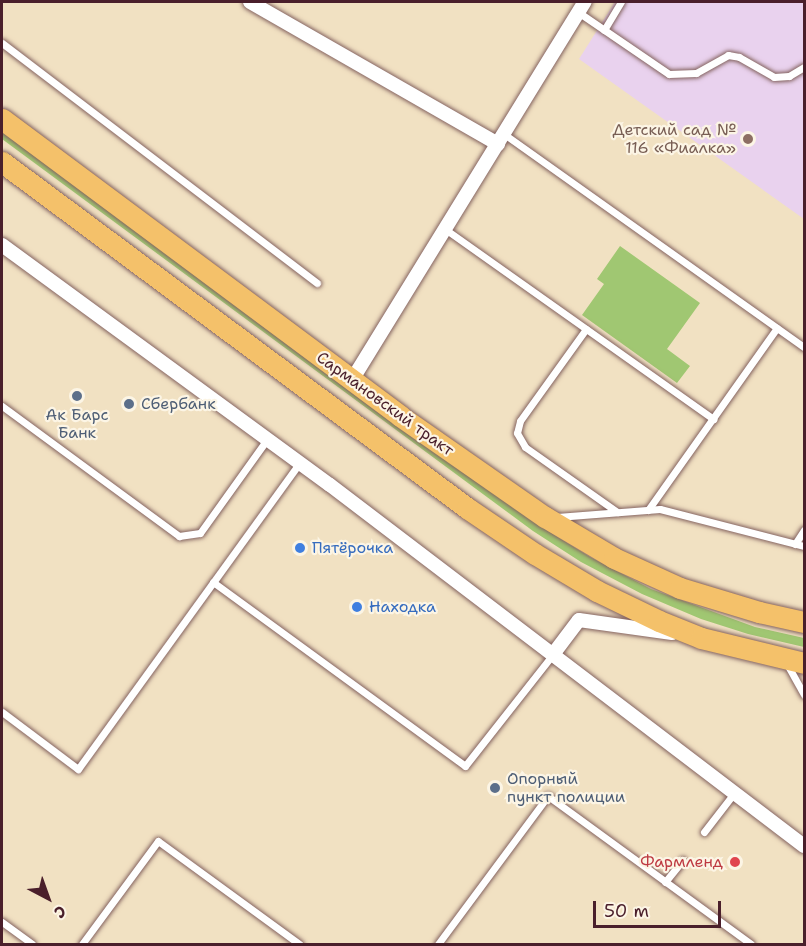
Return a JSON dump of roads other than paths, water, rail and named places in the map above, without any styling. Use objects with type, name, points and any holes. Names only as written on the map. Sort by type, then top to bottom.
[{"type":"main road","name":"Сармановский тракт","points":[[2,119],[352,380],[547,518],[614,558],[680,588],[759,612],[804,622]]},
{"type":"main road","name":"Сармановский тракт","points":[[2,162],[467,508],[525,548],[597,591],[658,621],[701,638],[795,661]]},
{"type":"street","points":[[250,2],[501,139]]},
{"type":"street","points":[[352,380],[582,7]]},
{"type":"street","points":[[2,245],[268,438],[554,653],[804,846]]},
{"type":"street","points":[[554,653],[579,620],[701,638]]},
{"type":"lane","points":[[604,30],[621,2]]},
{"type":"lane","points":[[582,7],[604,30],[663,72],[675,75],[696,73],[728,55],[739,57],[774,77],[789,76],[804,67]]},
{"type":"lane","points":[[2,43],[317,283]]},
{"type":"lane","points":[[501,139],[804,347]]},
{"type":"lane","points":[[445,229],[712,419]]},
{"type":"lane","points":[[648,510],[777,328]]},
{"type":"lane","points":[[585,329],[520,421],[518,433],[525,447],[617,512]]},
{"type":"lane","points":[[2,406],[178,536],[200,533],[268,438]]},
{"type":"lane","points":[[2,712],[78,769],[300,462]]},
{"type":"lane","points":[[547,518],[666,510],[804,546]]},
{"type":"lane","points":[[795,544],[804,530]]},
{"type":"lane","points":[[213,582],[465,766],[554,653]]},
{"type":"lane","points":[[795,661],[804,695]]},
{"type":"lane","points":[[704,832],[735,792]]},
{"type":"lane","points":[[438,945],[548,796],[751,945]]},
{"type":"lane","points":[[82,945],[158,841],[299,945]]},
{"type":"lane","points":[[665,882],[683,860]]},
{"type":"lane","points":[[2,921],[32,945]]},
{"type":"place","name":"Детский сад № 116 «Фиалка»","points":[[748,139]]},
{"type":"place","name":"Ак Барс Банк","points":[[77,396]]},
{"type":"place","name":"Сбербанк","points":[[129,404]]},
{"type":"place","name":"Пятёрочка","points":[[300,548]]},
{"type":"place","name":"Находка","points":[[357,607]]},
{"type":"place","name":"Опорный пункт полиции","points":[[495,788]]},
{"type":"place","name":"Фармленд","points":[[735,862]]}]
